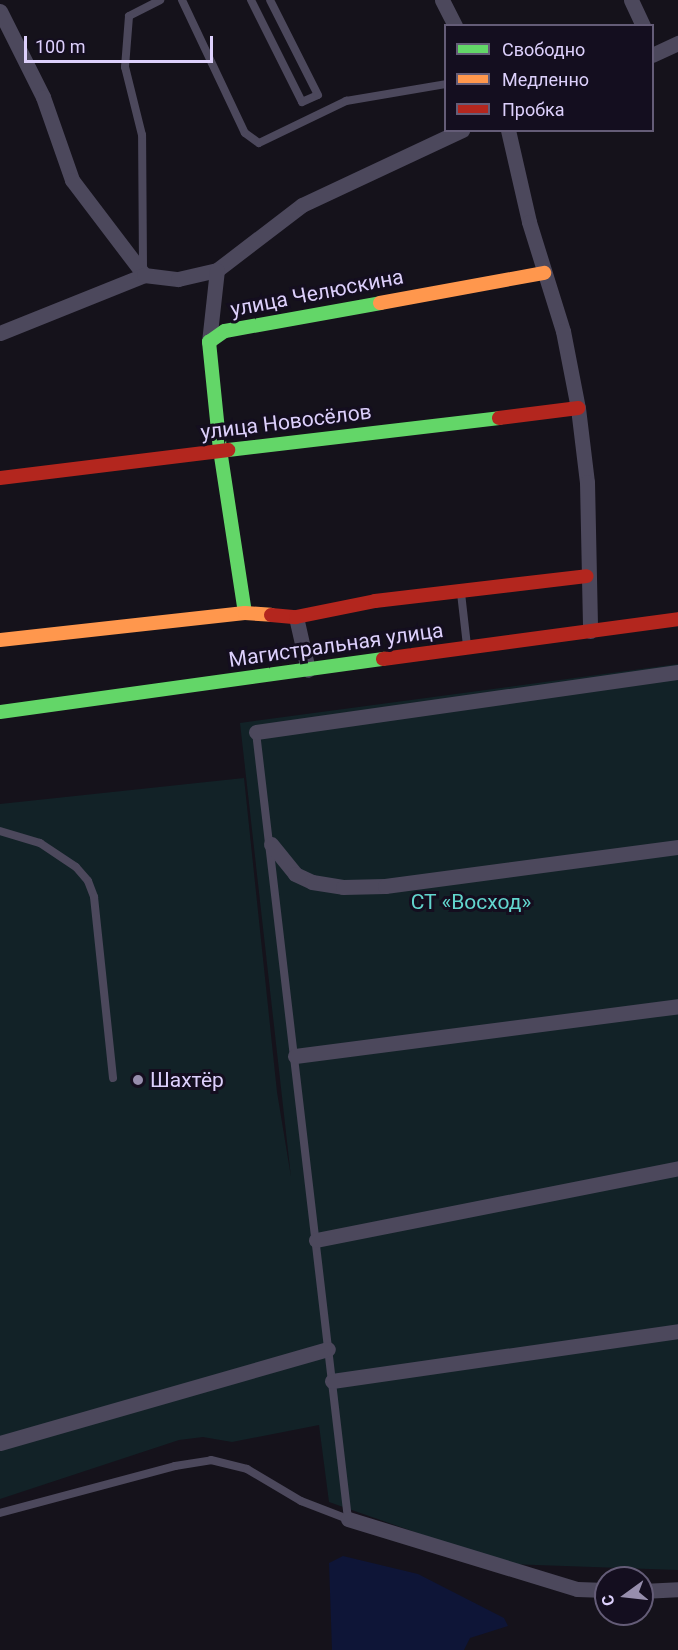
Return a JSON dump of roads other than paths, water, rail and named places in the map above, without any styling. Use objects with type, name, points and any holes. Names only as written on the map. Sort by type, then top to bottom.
[{"type":"street","points":[[442,0],[454,24]]},
{"type":"street","points":[[631,0],[642,24]]},
{"type":"street","points":[[0,11],[43,97],[72,180],[144,275]]},
{"type":"street","points":[[654,51],[678,43]]},
{"type":"street","points":[[0,333],[144,275],[178,279],[217,270],[302,205],[458,132]]},
{"type":"street","points":[[509,132],[544,273],[563,331],[578,408],[587,482],[587,576],[590,631]]},
{"type":"street","points":[[209,342],[217,270]]},
{"type":"street","name":"улица Челюскина","points":[[244,613],[220,450],[209,342],[225,331],[544,273]]},
{"type":"street","name":"улица Новосёлов","points":[[0,478],[578,408]]},
{"type":"street","name":"Магистральная улица","points":[[0,640],[244,613],[296,617],[375,601],[587,576]]},
{"type":"street","points":[[296,617],[308,670]]},
{"type":"street","name":"Магистральная улица","points":[[0,712],[678,619]]},
{"type":"street","points":[[256,732],[678,672]]},
{"type":"street","points":[[271,844],[295,874],[312,882],[343,886],[385,886],[678,847]]},
{"type":"street","points":[[295,1056],[678,1006]]},
{"type":"street","points":[[316,1240],[678,1168]]},
{"type":"street","points":[[332,1381],[678,1331]]},
{"type":"street","points":[[0,1443],[328,1349]]},
{"type":"street","points":[[348,1519],[577,1589],[594,1590]]},
{"type":"street","points":[[654,1590],[678,1589]]},
{"type":"lane","points":[[144,275],[142,135],[125,67],[129,16],[160,0]]},
{"type":"lane","points":[[182,0],[245,133],[259,143],[346,101],[444,84]]},
{"type":"lane","points":[[251,0],[303,102],[318,95],[270,0]]},
{"type":"lane","points":[[461,591],[467,648]]},
{"type":"lane","points":[[0,1513],[175,1466],[211,1460],[248,1469],[301,1501],[348,1519],[271,844],[256,732]]},
{"type":"lane","points":[[0,831],[40,843],[76,867],[88,881],[94,897],[113,1078]]},
{"type":"water","points":[[343,1556],[418,1574],[504,1618],[508,1626],[470,1638],[464,1650],[332,1650],[329,1563]]},
{"type":"place","name":"Шахтёр","points":[[138,1080]]},
{"type":"park label","name":"СТ «Восход»","points":[[471,902]]}]
